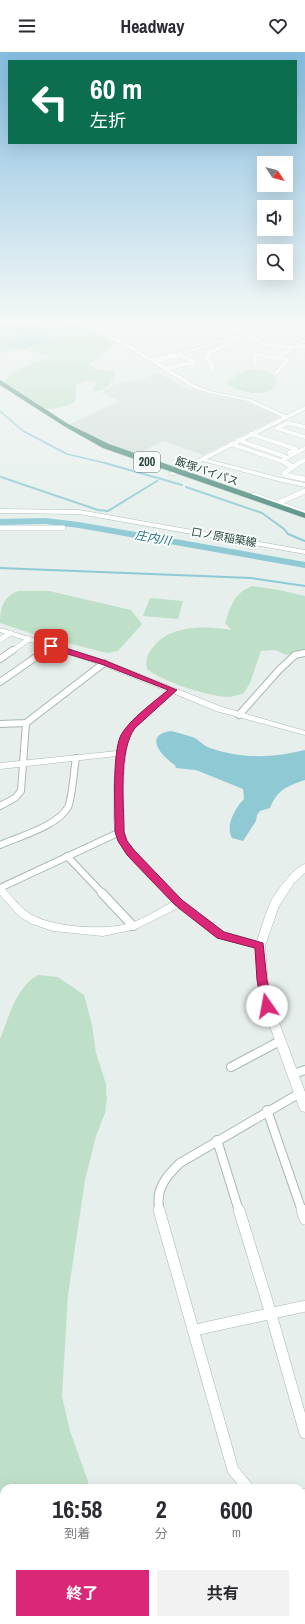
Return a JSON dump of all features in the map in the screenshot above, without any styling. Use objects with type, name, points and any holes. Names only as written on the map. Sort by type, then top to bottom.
[{"type":"highway","name":"200","points":[[13,394],[73,434],[104,449],[305,520]]},
{"type":"highway","name":"飯塚バイパス","points":[[19,394],[90,439],[124,454],[174,473],[276,504],[305,516]]},
{"type":"main road","name":"口ノ原稲築線","points":[[0,511],[85,513],[305,552]]},
{"type":"street","points":[[221,394],[248,400],[286,417]]},
{"type":"street","points":[[174,473],[305,408]]},
{"type":"street","points":[[305,427],[288,423],[277,428],[305,437]]},
{"type":"street","points":[[251,434],[296,449],[284,456],[279,461]]},
{"type":"street","points":[[238,440],[284,456]]},
{"type":"street","points":[[231,444],[293,467]]},
{"type":"street","points":[[279,461],[305,448]]},
{"type":"street","points":[[202,459],[280,480],[305,485]]},
{"type":"street","points":[[305,460],[284,474],[305,479]]},
{"type":"street","points":[[276,504],[305,491]]},
{"type":"street","points":[[276,504],[305,513]]},
{"type":"street","points":[[0,528],[63,528]]},
{"type":"street","points":[[0,630],[104,663],[219,709],[305,733]]},
{"type":"street","points":[[0,640],[10,633]]},
{"type":"street","points":[[0,659],[29,639]]},
{"type":"street","points":[[0,682],[51,646]]},
{"type":"street","points":[[240,715],[279,670],[295,655],[305,653]]},
{"type":"street","points":[[0,724],[26,723],[104,663]]},
{"type":"street","points":[[173,690],[132,726],[125,735],[120,753],[120,832],[123,841],[131,852],[179,902],[221,935],[260,946]]},
{"type":"street","points":[[0,806],[10,802],[19,795],[21,791],[26,723]]},
{"type":"street","points":[[0,766],[120,753]]},
{"type":"street","points":[[0,845],[48,824],[64,814],[68,807],[76,758]]},
{"type":"street","points":[[120,832],[0,889],[23,914],[35,921],[53,927],[103,932],[133,926],[179,902]]},
{"type":"street","points":[[67,856],[133,926]]},
{"type":"street","points":[[305,868],[291,881],[274,905],[260,946],[264,996],[305,1107]]},
{"type":"street","points":[[231,1067],[280,1041]]},
{"type":"street","points":[[293,1074],[305,1070]]},
{"type":"street","points":[[245,1484],[233,1470],[195,1330],[158,1205],[159,1193],[166,1176],[180,1163],[267,1110],[300,1093]]},
{"type":"street","points":[[267,1110],[305,1218]]},
{"type":"street","points":[[217,1140],[271,1314],[305,1433]]},
{"type":"street","points":[[195,1330],[305,1306]]},
{"type":"shaded area","points":[[104,394],[207,394],[242,401],[279,417],[203,455],[163,441],[137,454],[91,435],[70,424],[120,401]]},
{"type":"green space","points":[[19,394],[75,394],[75,402],[53,409],[36,406]]},
{"type":"green space","points":[[252,586],[305,596],[305,651],[286,655],[275,650],[261,651],[250,683],[244,693],[231,697],[217,696],[196,691],[163,679],[147,669],[147,659],[150,651],[161,639],[170,634],[190,628],[232,630],[225,623],[231,606],[241,592]]},
{"type":"green space","points":[[18,591],[49,591],[131,610],[142,624],[118,651],[107,653],[36,635],[0,623],[3,604],[9,596]]},
{"type":"green space","points":[[150,598],[183,601],[178,619],[143,616]]},
{"type":"green space","points":[[38,975],[58,977],[84,995],[92,1025],[96,1053],[106,1084],[107,1098],[105,1113],[96,1136],[85,1180],[68,1295],[62,1396],[70,1431],[88,1484],[0,1484],[0,1039],[14,1003],[30,980]]},
{"type":"water","points":[[171,731],[195,738],[206,746],[222,752],[246,756],[281,755],[305,750],[305,780],[293,784],[283,790],[276,797],[270,808],[260,811],[257,815],[256,821],[243,841],[232,838],[230,833],[230,823],[234,812],[244,799],[243,789],[196,770],[176,768],[175,765],[160,751],[156,741],[163,733]]},
{"type":"waterway","points":[[0,411],[23,431],[67,454],[106,463]]},
{"type":"waterway","points":[[106,463],[182,485]]},
{"type":"waterway","points":[[1,477],[98,510],[108,511],[157,481]]},
{"type":"waterway","points":[[186,487],[262,513],[284,529],[288,534],[305,541]]},
{"type":"waterway","name":"庄内川","points":[[0,522],[45,521],[79,525],[305,565]]},
{"type":"waterway","points":[[0,568],[251,578],[305,586]]},
{"type":"route","points":[[51,646],[104,663],[173,690],[132,726],[125,735],[120,753],[120,832],[123,841],[131,852],[179,902],[221,935],[234,940],[260,946],[262,980],[267,1006]]}]
